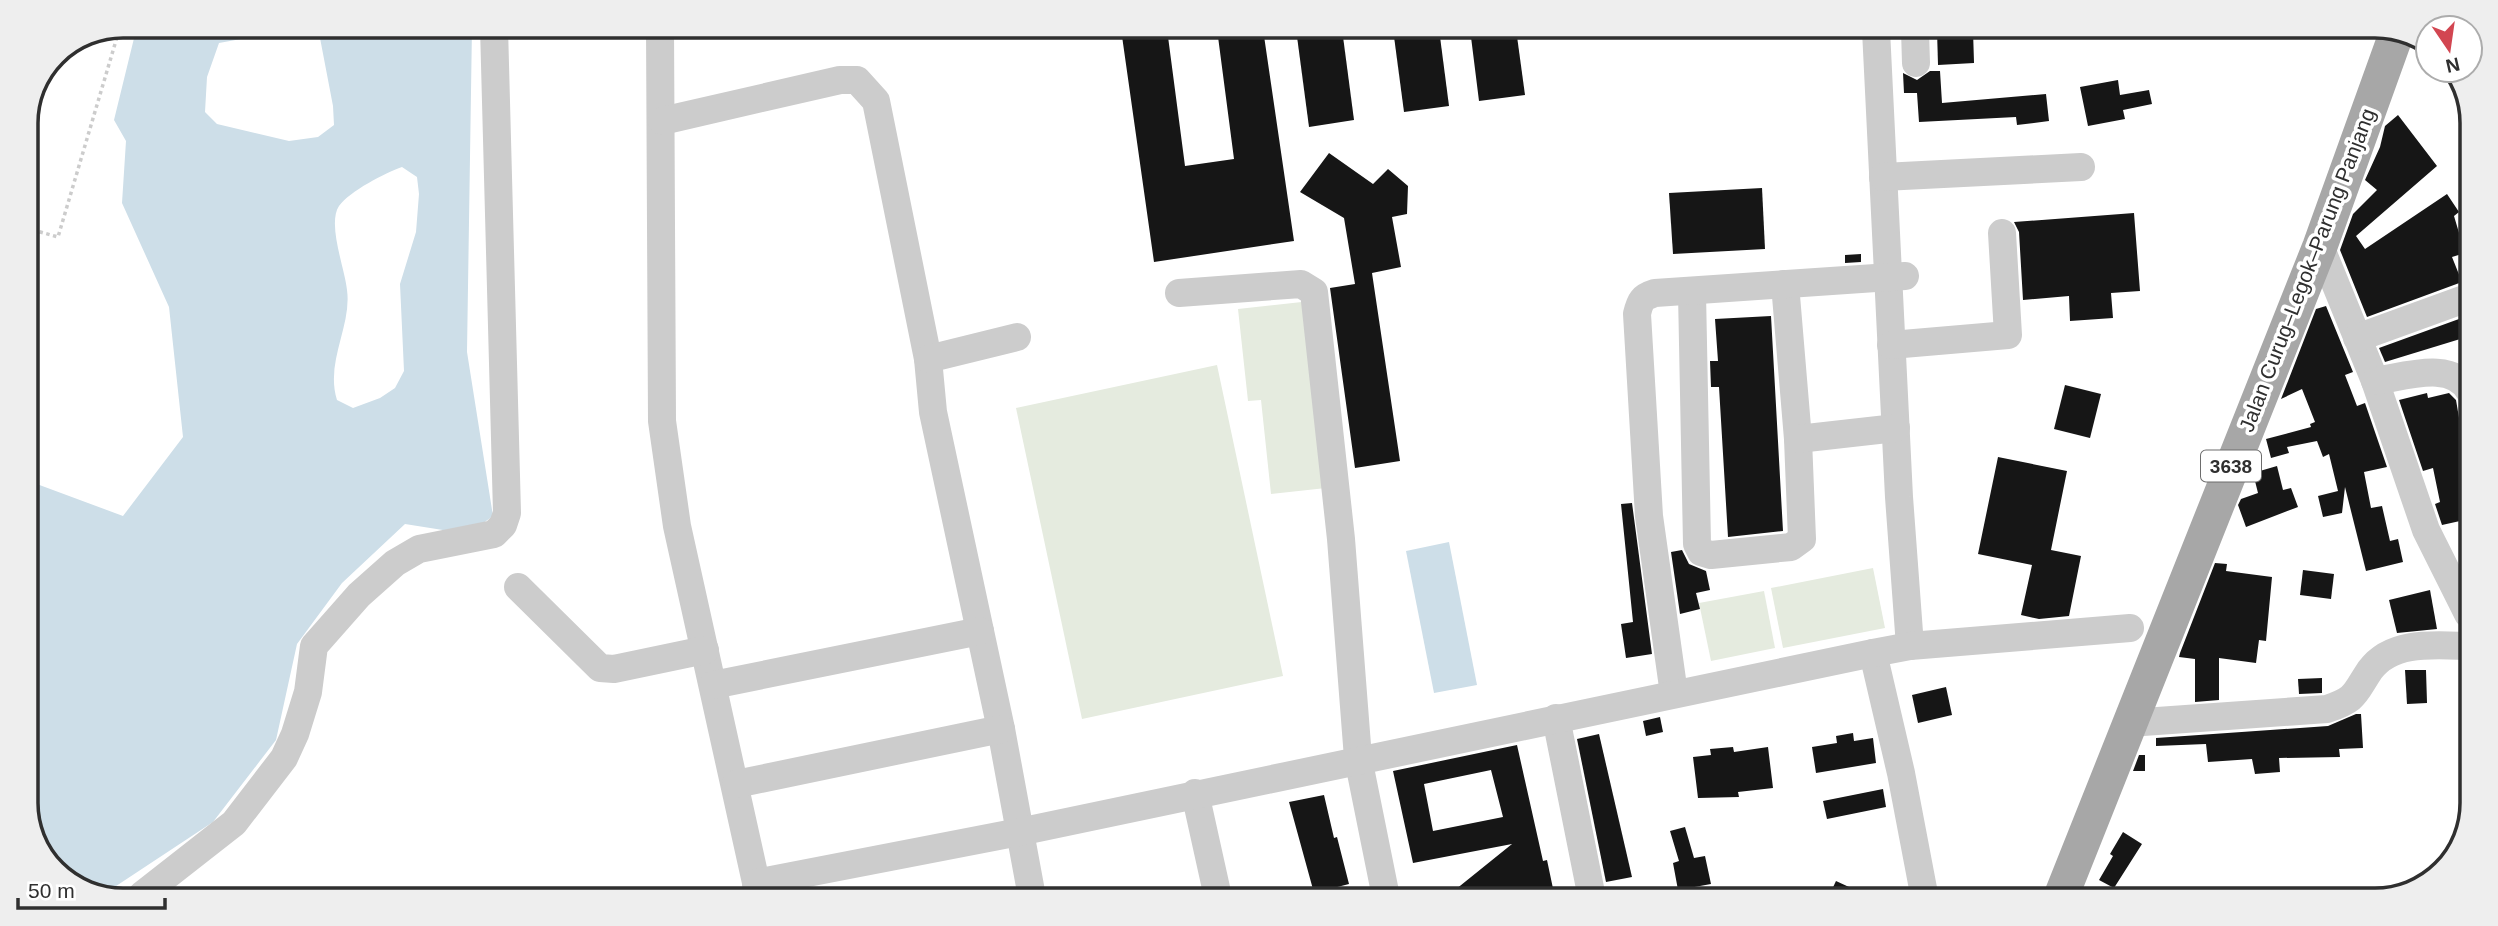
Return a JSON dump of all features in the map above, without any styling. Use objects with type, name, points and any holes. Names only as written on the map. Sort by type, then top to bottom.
[{"type":"main road","name":"Jalan Curug–Legok–Parung Panjang","points":[[2064,888],[2320,246],[2395,41]]},
{"type":"street","points":[[151,888],[234,823],[284,758],[302,713],[314,646],[359,595],[395,563],[419,549],[494,534],[503,525],[506,499],[494,38]]},
{"type":"street","points":[[660,38],[662,421],[677,526],[758,888]]},
{"type":"street","points":[[1877,38],[1891,177]]},
{"type":"street","points":[[1890,38],[1891,177],[1919,646]]},
{"type":"street","points":[[1914,38],[1916,63]]},
{"type":"street","points":[[662,121],[840,80],[857,80],[870,90],[876,101],[928,359],[933,412],[1001,729],[1030,888]]},
{"type":"street","points":[[1891,177],[2081,167]]},
{"type":"street","points":[[1900,344],[2008,335],[2002,233]]},
{"type":"street","points":[[2320,246],[2375,381],[2426,530],[2460,597]]},
{"type":"street","points":[[1674,694],[1649,516],[1637,314],[1639,302],[1644,296],[1896,276]]},
{"type":"street","points":[[1179,293],[1301,284],[1314,292],[1341,539],[1358,758],[1383,888]]},
{"type":"street","points":[[1692,293],[1697,544],[1702,552],[1711,555],[1799,544],[1802,539],[1798,439],[1785,284]]},
{"type":"street","points":[[2357,338],[2459,300]]},
{"type":"street","points":[[928,359],[1017,337]]},
{"type":"street","points":[[1900,344],[1896,428],[1919,646]]},
{"type":"street","points":[[2375,381],[2439,372],[2459,381]]},
{"type":"street","points":[[1798,439],[1896,428]]},
{"type":"street","points":[[518,587],[600,668],[608,670],[705,650]]},
{"type":"street","points":[[767,888],[1358,758],[1874,653],[1919,646],[2130,628]]},
{"type":"street","points":[[713,685],[980,631]]},
{"type":"street","points":[[2129,723],[2327,709],[2353,698],[2371,669],[2407,646],[2460,646]]},
{"type":"street","points":[[1874,653],[1902,773],[1923,888]]},
{"type":"street","points":[[1556,718],[1590,888]]},
{"type":"street","points":[[736,784],[1001,729]]},
{"type":"street","points":[[1195,793],[1216,888]]},
{"type":"path","points":[[38,231],[58,237],[117,39]]},
{"type":"shaded area","points":[[134,38],[246,38],[219,43],[207,77],[205,112],[217,124],[289,141],[318,137],[334,125],[320,38],[472,38],[467,352],[493,516],[468,534],[405,524],[342,583],[297,644],[276,740],[213,822],[114,887],[86,879],[67,866],[50,845],[40,819],[39,485],[123,516],[183,437],[169,307],[122,203],[126,141],[114,120]],"holes":[[[402,167],[417,177],[419,194],[416,232],[400,284],[404,371],[395,388],[380,398],[353,408],[337,400],[334,386],[336,358],[348,304],[336,235],[336,214],[344,200],[377,178]]]},
{"type":"shaded area","points":[[1320,300],[1326,488],[1271,494],[1261,400],[1248,401],[1238,309]]},
{"type":"shaded area","points":[[1217,365],[1283,676],[1082,719],[1016,408]]},
{"type":"shaded area","points":[[1449,542],[1477,685],[1434,693],[1406,551]]},
{"type":"shaded area","points":[[1873,568],[1885,628],[1783,648],[1771,588]]},
{"type":"shaded area","points":[[1764,591],[1775,648],[1711,661],[1699,603]]},
{"type":"building","points":[[1122,38],[1168,38],[1185,166],[1234,159],[1218,38],[1264,38],[1294,241],[1154,262]]},
{"type":"building","points":[[1297,38],[1343,38],[1354,120],[1309,127]]},
{"type":"building","points":[[1394,38],[1440,38],[1449,106],[1404,112]]},
{"type":"building","points":[[1471,38],[1517,38],[1525,95],[1479,101]]},
{"type":"building","points":[[1937,38],[1973,38],[1974,63],[1938,65]]},
{"type":"building","points":[[1930,71],[1940,71],[1942,103],[2046,94],[2049,121],[2017,125],[2016,117],[1919,122],[1917,93],[1904,93],[1903,73],[1917,80]]},
{"type":"building","points":[[2118,80],[2120,95],[2149,90],[2152,104],[2123,110],[2125,119],[2088,126],[2080,87]]},
{"type":"building","points":[[2398,115],[2437,166],[2356,236],[2365,249],[2447,194],[2459,212],[2454,216],[2459,233],[2459,255],[2452,257],[2459,275],[2459,283],[2367,317],[2340,250],[2353,214],[2377,190],[2365,180],[2380,147],[2385,126]]},
{"type":"building","points":[[1329,153],[1373,184],[1388,169],[1408,186],[1407,214],[1392,217],[1401,267],[1372,273],[1400,461],[1355,468],[1330,288],[1355,284],[1344,218],[1300,192]]},
{"type":"building","points":[[1762,188],[1765,249],[1673,254],[1669,193]]},
{"type":"building","points":[[2134,213],[2140,291],[2111,293],[2113,318],[2070,321],[2069,296],[2023,300],[2019,232],[2014,222]]},
{"type":"building","points":[[1861,254],[1861,262],[1845,263],[1845,255]]},
{"type":"building","points":[[2326,306],[2353,372],[2345,375],[2357,406],[2365,403],[2387,467],[2364,472],[2371,508],[2382,506],[2390,541],[2398,539],[2403,562],[2366,571],[2345,487],[2342,513],[2323,517],[2318,496],[2338,491],[2329,454],[2323,457],[2317,441],[2287,447],[2289,453],[2271,458],[2266,439],[2311,427],[2310,424],[2315,422],[2302,389],[2281,399],[2316,309]]},
{"type":"building","points":[[1771,316],[1783,531],[1728,537],[1719,387],[1711,387],[1710,361],[1718,361],[1715,319]]},
{"type":"building","points":[[2459,319],[2459,339],[2385,362],[2379,348]]},
{"type":"building","points":[[2065,385],[2101,394],[2090,438],[2054,429]]},
{"type":"building","points":[[2427,393],[2428,398],[2449,393],[2456,400],[2459,420],[2460,521],[2442,525],[2435,504],[2440,502],[2433,468],[2423,471],[2399,400]]},
{"type":"building","points":[[1998,457],[2067,471],[2051,550],[2081,556],[2069,616],[2039,619],[2021,615],[2032,565],[1978,554]]},
{"type":"building","points":[[2277,466],[2283,490],[2291,488],[2298,507],[2246,527],[2238,505],[2241,499],[2258,493],[2253,473]]},
{"type":"building","points":[[1632,503],[1652,654],[1626,658],[1621,624],[1633,622],[1621,504]]},
{"type":"building","points":[[1682,550],[1689,564],[1706,571],[1710,590],[1696,593],[1700,609],[1680,614],[1671,552]]},
{"type":"building","points":[[2215,563],[2227,564],[2226,571],[2272,577],[2266,641],[2259,640],[2256,663],[2219,658],[2219,700],[2195,702],[2195,659],[2179,657]]},
{"type":"building","points":[[2303,570],[2334,574],[2331,599],[2300,595]]},
{"type":"building","points":[[2430,590],[2437,629],[2397,633],[2389,600]]},
{"type":"building","points":[[2405,670],[2426,670],[2427,703],[2407,704]]},
{"type":"building","points":[[2322,678],[2322,693],[2299,694],[2298,679]]},
{"type":"building","points":[[1946,687],[1952,715],[1918,723],[1912,695]]},
{"type":"building","points":[[2361,714],[2363,748],[2339,749],[2340,757],[2279,758],[2280,772],[2255,774],[2252,759],[2208,762],[2206,744],[2156,746],[2156,738],[2328,726]]},
{"type":"building","points":[[1660,717],[1663,732],[1646,736],[1643,721]]},
{"type":"building","points":[[1853,733],[1854,741],[1873,738],[1876,763],[1816,773],[1812,747],[1837,743],[1836,736]]},
{"type":"building","points":[[1599,734],[1632,877],[1606,882],[1577,739]]},
{"type":"building","points":[[1517,745],[1543,861],[1547,860],[1553,888],[1457,888],[1512,844],[1413,863],[1393,771]],"holes":[[[1491,770],[1503,817],[1433,831],[1424,784]]]},
{"type":"building","points":[[1733,747],[1734,752],[1768,747],[1773,788],[1738,792],[1739,797],[1698,798],[1693,757],[1711,755],[1710,749]]},
{"type":"building","points":[[2139,755],[2145,755],[2145,771],[2133,771]]},
{"type":"building","points":[[1883,789],[1886,807],[1827,819],[1823,801]]},
{"type":"building","points":[[1324,795],[1349,884],[1333,888],[1313,888],[1289,802]]},
{"type":"building","points":[[1685,827],[1694,858],[1705,856],[1711,884],[1678,888],[1673,863],[1679,861],[1670,831]]},
{"type":"building","points":[[2123,832],[2142,844],[2114,888],[2099,880]]},
{"type":"building","points":[[1836,881],[1851,888],[1833,888]]}]
